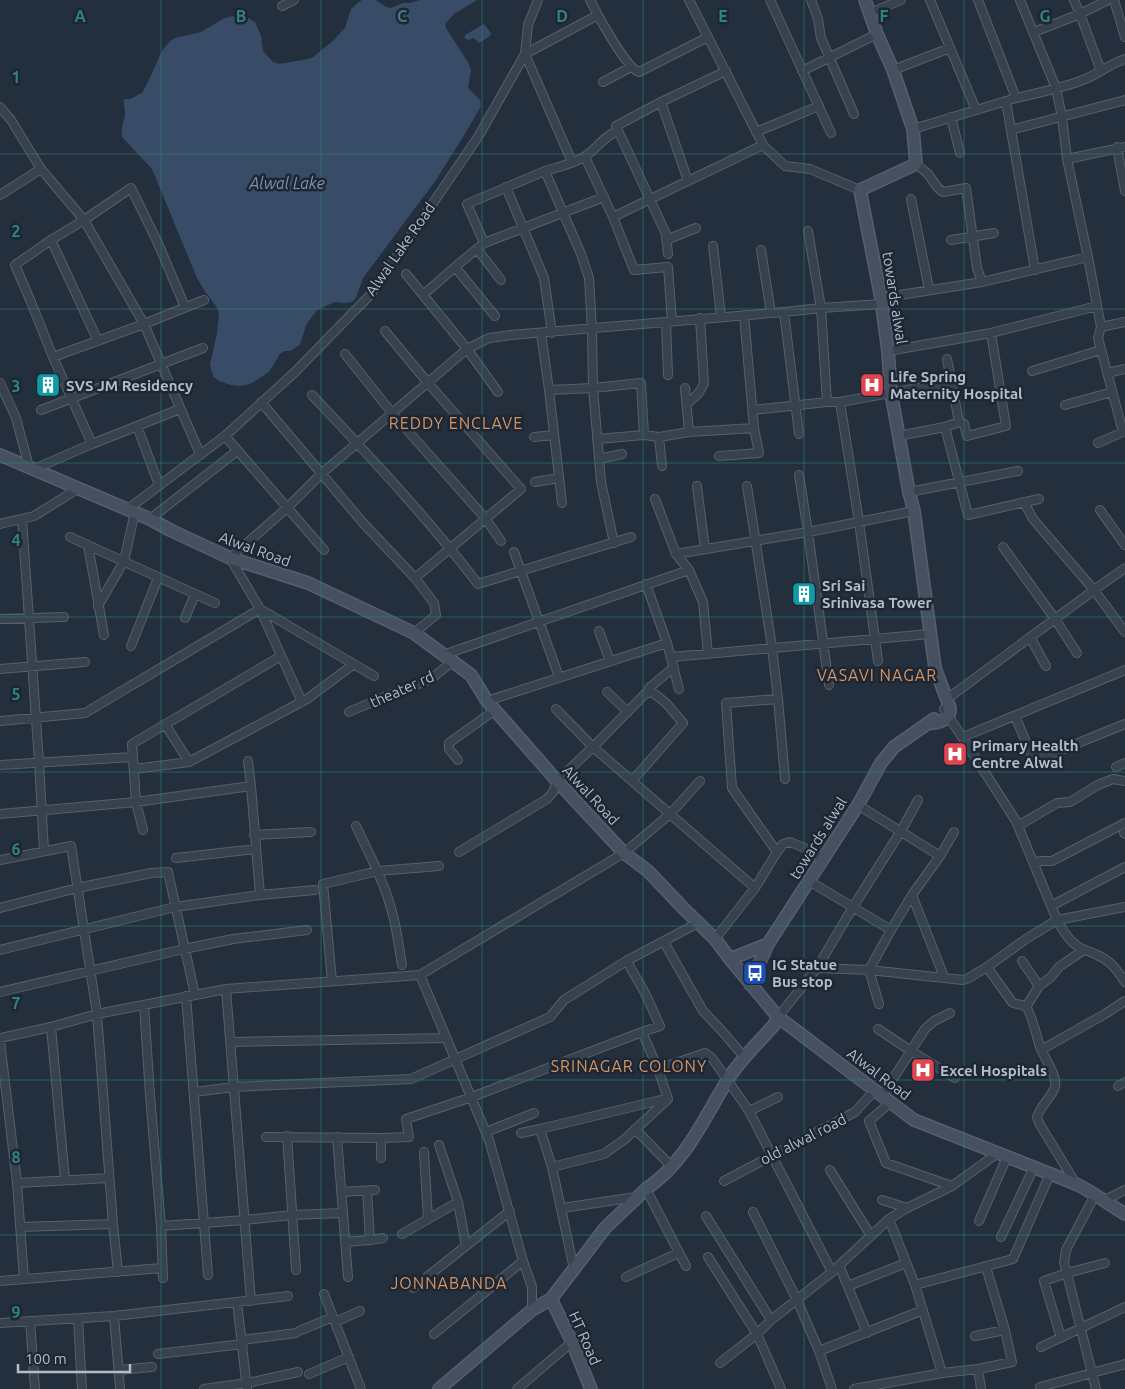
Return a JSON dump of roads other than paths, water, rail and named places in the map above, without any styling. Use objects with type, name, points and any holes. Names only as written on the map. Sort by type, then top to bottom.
[{"type":"main road","points":[[860,190],[916,164],[913,129],[893,70],[865,0]]},
{"type":"main road","name":"towards alwal","points":[[750,984],[768,944],[858,805],[881,763],[890,751],[940,716],[947,706],[935,668],[914,511],[898,436],[891,393],[888,351],[881,301],[860,190]]},
{"type":"main road","name":"Alwal Road","points":[[0,455],[132,510],[230,558],[308,583],[414,634],[471,675],[495,710],[557,781],[624,853],[648,872],[715,939],[778,1017],[914,1120],[1076,1184],[1125,1214]]},
{"type":"main road","points":[[730,959],[768,944]]},
{"type":"main road","points":[[442,1388],[532,1310],[551,1299],[605,1228],[682,1156],[728,1079],[778,1017]]},
{"type":"main road","name":"HT Road","points":[[551,1299],[572,1342],[591,1389]]},
{"type":"street","points":[[282,6],[294,0]]},
{"type":"street","name":"Alwal Lake Road","points":[[132,510],[159,485],[225,436],[294,372],[371,294],[478,137],[525,54],[528,25],[538,0]]},
{"type":"street","points":[[590,0],[631,67],[638,72],[708,37]]},
{"type":"street","points":[[690,0],[763,145],[785,166],[810,169],[860,190]]},
{"type":"street","points":[[770,0],[831,133]]},
{"type":"street","points":[[810,0],[818,18],[821,38],[854,114]]},
{"type":"street","points":[[870,13],[901,0]]},
{"type":"street","points":[[930,0],[976,110]]},
{"type":"street","points":[[978,0],[1016,98]]},
{"type":"street","points":[[1020,0],[1056,88],[1067,159],[1101,327],[1098,338],[1112,392],[1122,418],[1123,432],[1098,442]]},
{"type":"street","points":[[1074,0],[1101,71]]},
{"type":"street","points":[[1034,32],[1080,14],[1108,0]]},
{"type":"street","points":[[1114,0],[1125,37]]},
{"type":"street","points":[[572,162],[525,54],[598,15]]},
{"type":"street","points":[[802,72],[877,34]]},
{"type":"street","points":[[893,70],[950,48]]},
{"type":"street","points":[[913,129],[1084,80],[1125,59]]},
{"type":"street","points":[[603,82],[631,67]]},
{"type":"street","points":[[668,254],[666,234],[616,126],[661,102],[726,72]]},
{"type":"street","points":[[1011,130],[1125,100]]},
{"type":"street","points":[[1006,101],[1035,270]]},
{"type":"street","points":[[661,102],[688,181]]},
{"type":"street","points":[[756,132],[819,106]]},
{"type":"street","points":[[0,107],[11,120],[41,169],[84,220],[144,324],[200,454]]},
{"type":"street","points":[[951,117],[960,153]]},
{"type":"street","points":[[484,243],[467,204],[545,170],[585,157],[604,138],[618,131]]},
{"type":"street","points":[[613,217],[763,145]]},
{"type":"street","points":[[1067,159],[1121,147],[1125,191]]},
{"type":"street","points":[[585,157],[613,217],[634,270],[668,267],[668,375]]},
{"type":"street","points":[[916,164],[928,174],[943,192],[966,188],[977,268],[982,282]]},
{"type":"street","points":[[0,195],[41,169]]},
{"type":"street","points":[[545,170],[581,254],[589,278],[593,388],[601,482],[614,543]]},
{"type":"street","points":[[506,187],[544,278],[552,332]]},
{"type":"street","points":[[92,444],[14,266],[131,188],[186,307]]},
{"type":"street","points":[[423,295],[484,243],[604,197]]},
{"type":"street","points":[[912,199],[928,289]]},
{"type":"street","points":[[666,240],[696,228]]},
{"type":"street","points":[[808,230],[821,308],[826,402]]},
{"type":"street","points":[[951,240],[994,233]]},
{"type":"street","points":[[51,240],[98,340]]},
{"type":"street","points":[[713,246],[721,317]]},
{"type":"street","points":[[477,249],[501,280]]},
{"type":"street","points":[[761,250],[771,313]]},
{"type":"street","points":[[302,702],[260,609],[230,558],[287,508],[321,474],[467,349],[489,338],[784,312],[881,301],[928,289],[982,282],[1088,257]]},
{"type":"street","points":[[455,267],[496,316]]},
{"type":"street","points":[[406,274],[467,349],[498,392]]},
{"type":"street","points":[[53,357],[204,300]]},
{"type":"street","points":[[888,351],[991,333],[1097,306]]},
{"type":"street","points":[[784,312],[800,434]]},
{"type":"street","points":[[719,456],[759,453],[754,428],[744,315]]},
{"type":"street","points":[[687,404],[698,394],[704,384],[700,318]]},
{"type":"street","points":[[1101,327],[1125,322]]},
{"type":"street","points":[[385,331],[521,489],[415,578]]},
{"type":"street","points":[[541,333],[562,503]]},
{"type":"street","points":[[898,436],[945,427],[959,422],[964,424],[967,436],[1006,426],[991,333]]},
{"type":"street","points":[[41,410],[203,348]]},
{"type":"street","points":[[1032,370],[1101,350]]},
{"type":"street","points":[[345,354],[392,414],[485,518],[501,541]]},
{"type":"street","points":[[947,360],[959,422]]},
{"type":"street","points":[[1107,373],[1125,369]]},
{"type":"street","points":[[753,410],[840,402],[951,382]]},
{"type":"street","points":[[0,383],[16,418],[32,468],[180,409]]},
{"type":"street","points":[[549,390],[640,383],[644,435]]},
{"type":"street","points":[[685,388],[689,432]]},
{"type":"street","points":[[1065,406],[1112,392]]},
{"type":"street","points":[[312,395],[450,547],[478,584],[631,537]]},
{"type":"street","points":[[261,402],[364,524],[415,578],[434,603],[436,615],[414,634]]},
{"type":"street","points":[[840,402],[878,661]]},
{"type":"street","points":[[137,426],[159,485]]},
{"type":"street","points":[[945,427],[968,515],[1039,499]]},
{"type":"street","points":[[597,439],[754,428]]},
{"type":"street","points":[[534,437],[554,435]]},
{"type":"street","points":[[225,436],[324,550]]},
{"type":"street","points":[[659,436],[662,466]]},
{"type":"street","points":[[150,519],[237,451]]},
{"type":"street","points":[[599,459],[622,454]]},
{"type":"street","points":[[909,492],[1018,471]]},
{"type":"street","points":[[799,475],[829,685]]},
{"type":"street","points":[[535,482],[559,478]]},
{"type":"street","points":[[697,486],[705,549]]},
{"type":"street","points":[[747,486],[772,647],[785,779]]},
{"type":"street","points":[[0,524],[34,516],[79,488]]},
{"type":"street","points":[[655,499],[676,554],[689,570],[703,602],[708,654]]},
{"type":"street","points":[[1024,502],[1033,519],[1094,590],[1125,632]]},
{"type":"street","points":[[98,606],[124,561],[132,510]]},
{"type":"street","points":[[1100,510],[1125,545]]},
{"type":"street","points":[[676,554],[808,532],[914,511]]},
{"type":"street","points":[[22,519],[44,852]]},
{"type":"street","points":[[70,537],[215,603]]},
{"type":"street","points":[[88,545],[104,635]]},
{"type":"street","points":[[1003,547],[1055,619],[1076,654]]},
{"type":"street","points":[[514,552],[560,677]]},
{"type":"street","points":[[1125,568],[1030,637],[947,706],[963,737],[1018,826],[1057,920],[1069,939],[1084,950],[1099,955],[1108,961],[1125,982]]},
{"type":"street","name":"theater rd","points":[[349,712],[431,679],[448,658],[539,621],[689,570]]},
{"type":"street","points":[[131,646],[158,578]]},
{"type":"street","points":[[646,584],[667,643],[679,688]]},
{"type":"street","points":[[185,618],[195,594]]},
{"type":"street","points":[[260,609],[374,676]]},
{"type":"street","points":[[0,721],[85,713],[260,609]]},
{"type":"street","points":[[0,619],[64,617]]},
{"type":"street","points":[[600,631],[610,661]]},
{"type":"street","points":[[670,657],[930,634]]},
{"type":"street","points":[[1030,637],[1046,666]]},
{"type":"street","points":[[487,700],[667,643]]},
{"type":"street","points":[[143,830],[136,802],[132,744],[280,656]]},
{"type":"street","points":[[0,669],[86,662]]},
{"type":"street","points":[[134,769],[189,762],[302,702],[354,664]]},
{"type":"street","points":[[459,852],[547,799],[553,792],[557,781],[648,692],[649,688],[674,667]]},
{"type":"street","points":[[963,737],[1125,670]]},
{"type":"street","points":[[607,692],[628,712]]},
{"type":"street","points":[[632,781],[683,723],[661,699],[652,692],[648,692]]},
{"type":"street","points":[[777,852],[732,788],[726,703],[778,699]]},
{"type":"street","points":[[556,709],[593,747],[755,888]]},
{"type":"street","points":[[458,760],[449,748],[449,743],[495,710]]},
{"type":"street","points":[[1015,716],[1034,761],[1125,724]]},
{"type":"street","points":[[165,724],[189,762]]},
{"type":"street","points":[[0,765],[133,757]]},
{"type":"street","points":[[248,761],[260,895]]},
{"type":"street","points":[[1116,767],[1125,763]]},
{"type":"street","points":[[1018,826],[1057,803],[1070,802],[1113,779],[1125,780]]},
{"type":"street","points":[[24,1279],[18,1183],[3,1093],[0,1043],[96,1014],[226,989],[420,975],[624,853],[670,814],[700,780]]},
{"type":"street","points":[[0,814],[136,802],[251,786]]},
{"type":"street","points":[[778,1017],[817,968],[918,800]]},
{"type":"street","points":[[858,805],[940,856]]},
{"type":"street","points":[[1034,864],[1040,861],[1052,861],[1125,823]]},
{"type":"street","points":[[356,826],[378,871],[393,913],[402,965]]},
{"type":"street","points":[[254,835],[310,832]]},
{"type":"street","points":[[879,1004],[869,970],[890,930],[954,832]]},
{"type":"street","points":[[715,939],[755,888],[783,844],[790,842],[807,849],[823,859]]},
{"type":"street","points":[[0,860],[71,846],[96,1014],[118,1272]]},
{"type":"street","points":[[176,858],[256,849]]},
{"type":"street","points":[[332,981],[323,884],[378,871],[439,866]]},
{"type":"street","points":[[1051,906],[1125,867]]},
{"type":"street","points":[[0,908],[77,888],[150,873],[168,872],[184,949],[191,996],[194,1092],[208,1275]]},
{"type":"street","points":[[809,881],[890,930]]},
{"type":"street","points":[[0,950],[175,907],[260,895],[315,890]]},
{"type":"street","points":[[912,895],[944,977]]},
{"type":"street","points":[[817,968],[869,970],[963,980],[1057,920],[1125,907]]},
{"type":"street","points":[[194,1092],[234,1087],[411,1079],[550,1017],[564,1000],[628,960],[698,923]]},
{"type":"street","points":[[0,992],[233,939],[307,930]]},
{"type":"street","points":[[664,942],[703,1011],[745,1058]]},
{"type":"street","points":[[1026,1007],[1039,986],[1051,977],[1059,967],[1084,950]]},
{"type":"street","points":[[266,1137],[409,1137],[406,1119],[472,1097],[660,1026],[628,960]]},
{"type":"street","points":[[1022,961],[1039,986]]},
{"type":"street","points":[[987,966],[1012,1002],[1023,1005],[1028,1010],[1054,1077],[1055,1085],[1040,1108],[1037,1117],[1076,1184]]},
{"type":"street","points":[[420,975],[486,1132],[532,1287],[532,1310]]},
{"type":"street","points":[[226,989],[251,1301]]},
{"type":"street","points":[[1042,1050],[1125,1001]]},
{"type":"street","points":[[144,1005],[161,1226],[163,1278]]},
{"type":"street","points":[[950,1014],[934,1021],[925,1029],[869,1121],[886,1163],[952,1186]]},
{"type":"street","points":[[51,1027],[65,1180]]},
{"type":"street","points":[[878,1029],[955,1078]]},
{"type":"street","points":[[642,1032],[668,1098]]},
{"type":"street","points":[[230,1042],[446,1038]]},
{"type":"street","points":[[658,1069],[705,1053],[712,1058],[749,1111],[832,1272]]},
{"type":"street","name":"old alwal road","points":[[724,1181],[883,1096]]},
{"type":"street","points":[[749,1111],[778,1097]]},
{"type":"street","points":[[552,1167],[604,1154],[625,1139],[668,1098]]},
{"type":"street","points":[[521,1133],[668,1098]]},
{"type":"street","points":[[486,1132],[534,1113]]},
{"type":"street","points":[[635,1129],[672,1167]]},
{"type":"street","points":[[540,1130],[552,1167],[574,1269]]},
{"type":"street","points":[[287,1136],[296,1270]]},
{"type":"street","points":[[337,1137],[348,1277]]},
{"type":"street","points":[[381,1138],[381,1158]]},
{"type":"street","points":[[439,1145],[458,1202],[466,1246]]},
{"type":"street","points":[[424,1152],[428,1219]]},
{"type":"street","points":[[720,1363],[832,1272],[889,1219],[952,1186],[1002,1155]]},
{"type":"street","points":[[979,1221],[1002,1155]]},
{"type":"street","points":[[1001,1237],[1034,1168]]},
{"type":"street","points":[[830,1170],[871,1236]]},
{"type":"street","points":[[915,1285],[986,1267],[1013,1258],[1050,1174]]},
{"type":"street","points":[[18,1183],[109,1178]]},
{"type":"street","points":[[341,1192],[371,1190],[370,1240]]},
{"type":"street","points":[[1096,1389],[1064,1262],[1066,1250],[1099,1198],[1125,1190]]},
{"type":"street","points":[[562,1208],[643,1193],[686,1266]]},
{"type":"street","points":[[882,1200],[907,1208]]},
{"type":"street","points":[[402,1234],[458,1202]]},
{"type":"street","points":[[414,1288],[510,1211]]},
{"type":"street","points":[[753,1212],[797,1300],[819,1351],[832,1389]]},
{"type":"street","points":[[161,1226],[292,1215],[342,1213]]},
{"type":"street","points":[[706,1216],[771,1320]]},
{"type":"street","points":[[889,1219],[924,1310],[942,1373]]},
{"type":"street","points":[[21,1228],[113,1224]]},
{"type":"street","points":[[345,1242],[383,1238]]},
{"type":"street","points":[[626,1277],[678,1253]]},
{"type":"street","points":[[708,1258],[757,1334],[782,1389]]},
{"type":"street","points":[[434,1334],[523,1261]]},
{"type":"street","points":[[848,1286],[906,1263]]},
{"type":"street","points":[[1061,1338],[1044,1281],[1105,1263]]},
{"type":"street","points":[[840,1264],[867,1333]]},
{"type":"street","points":[[858,1389],[1012,1362],[1005,1330],[986,1267]]},
{"type":"street","points":[[0,1281],[162,1268]]},
{"type":"street","points":[[324,1294],[361,1389]]},
{"type":"street","points":[[0,1323],[114,1316],[288,1296]]},
{"type":"street","points":[[238,1302],[247,1386]]},
{"type":"street","points":[[1041,1347],[1125,1307]]},
{"type":"street","points":[[819,1351],[924,1310]]},
{"type":"street","points":[[158,1354],[298,1332],[360,1311]]},
{"type":"street","points":[[114,1316],[120,1389]]},
{"type":"street","points":[[78,1319],[82,1389]]},
{"type":"street","points":[[30,1321],[35,1389]]},
{"type":"street","points":[[975,1336],[1005,1330]]},
{"type":"street","points":[[517,1389],[572,1342]]},
{"type":"street","points":[[309,1374],[348,1357]]},
{"type":"street","points":[[1040,1387],[1125,1364]]},
{"type":"street","points":[[119,1370],[152,1367]]},
{"type":"street","points":[[978,1369],[981,1389]]},
{"type":"street","points":[[204,1389],[247,1386],[298,1372]]},
{"type":"water","name":"Alwal Lake","points":[[362,0],[376,0],[391,8],[403,3],[420,0],[477,0],[454,14],[445,24],[469,64],[471,70],[468,88],[480,100],[481,106],[436,180],[363,278],[356,298],[352,302],[335,302],[317,310],[306,325],[300,345],[280,354],[269,372],[250,384],[240,386],[219,381],[214,377],[210,364],[217,334],[219,313],[197,278],[152,169],[123,138],[124,99],[130,99],[142,93],[162,51],[175,38],[201,32],[232,16],[248,18],[255,22],[261,36],[263,51],[273,62],[279,64],[308,59],[333,41],[345,28],[351,9]]},
{"type":"water","points":[[484,24],[491,33],[490,36],[479,43],[474,38],[468,40],[465,38],[465,35]]},
{"type":"place","name":"SVS JM Residency","points":[[48,385]]},
{"type":"place","name":"Life Spring Maternity Hospital","points":[[872,385]]},
{"type":"place","name":"Sri Sai Srinivasa Tower","points":[[804,594]]},
{"type":"place","name":"Primary Health Centre Alwal","points":[[955,754]]},
{"type":"place","name":"IG Statue Bus stop","points":[[755,973]]},
{"type":"place","name":"Excel Hospitals","points":[[923,1070]]},
{"type":"district","name":"REDDY ENCLAVE","points":[[456,423]]},
{"type":"district","name":"VASAVI NAGAR","points":[[877,675]]},
{"type":"district","name":"SRINAGAR COLONY","points":[[629,1066]]},
{"type":"district","name":"JONNABANDA","points":[[449,1283]]}]
